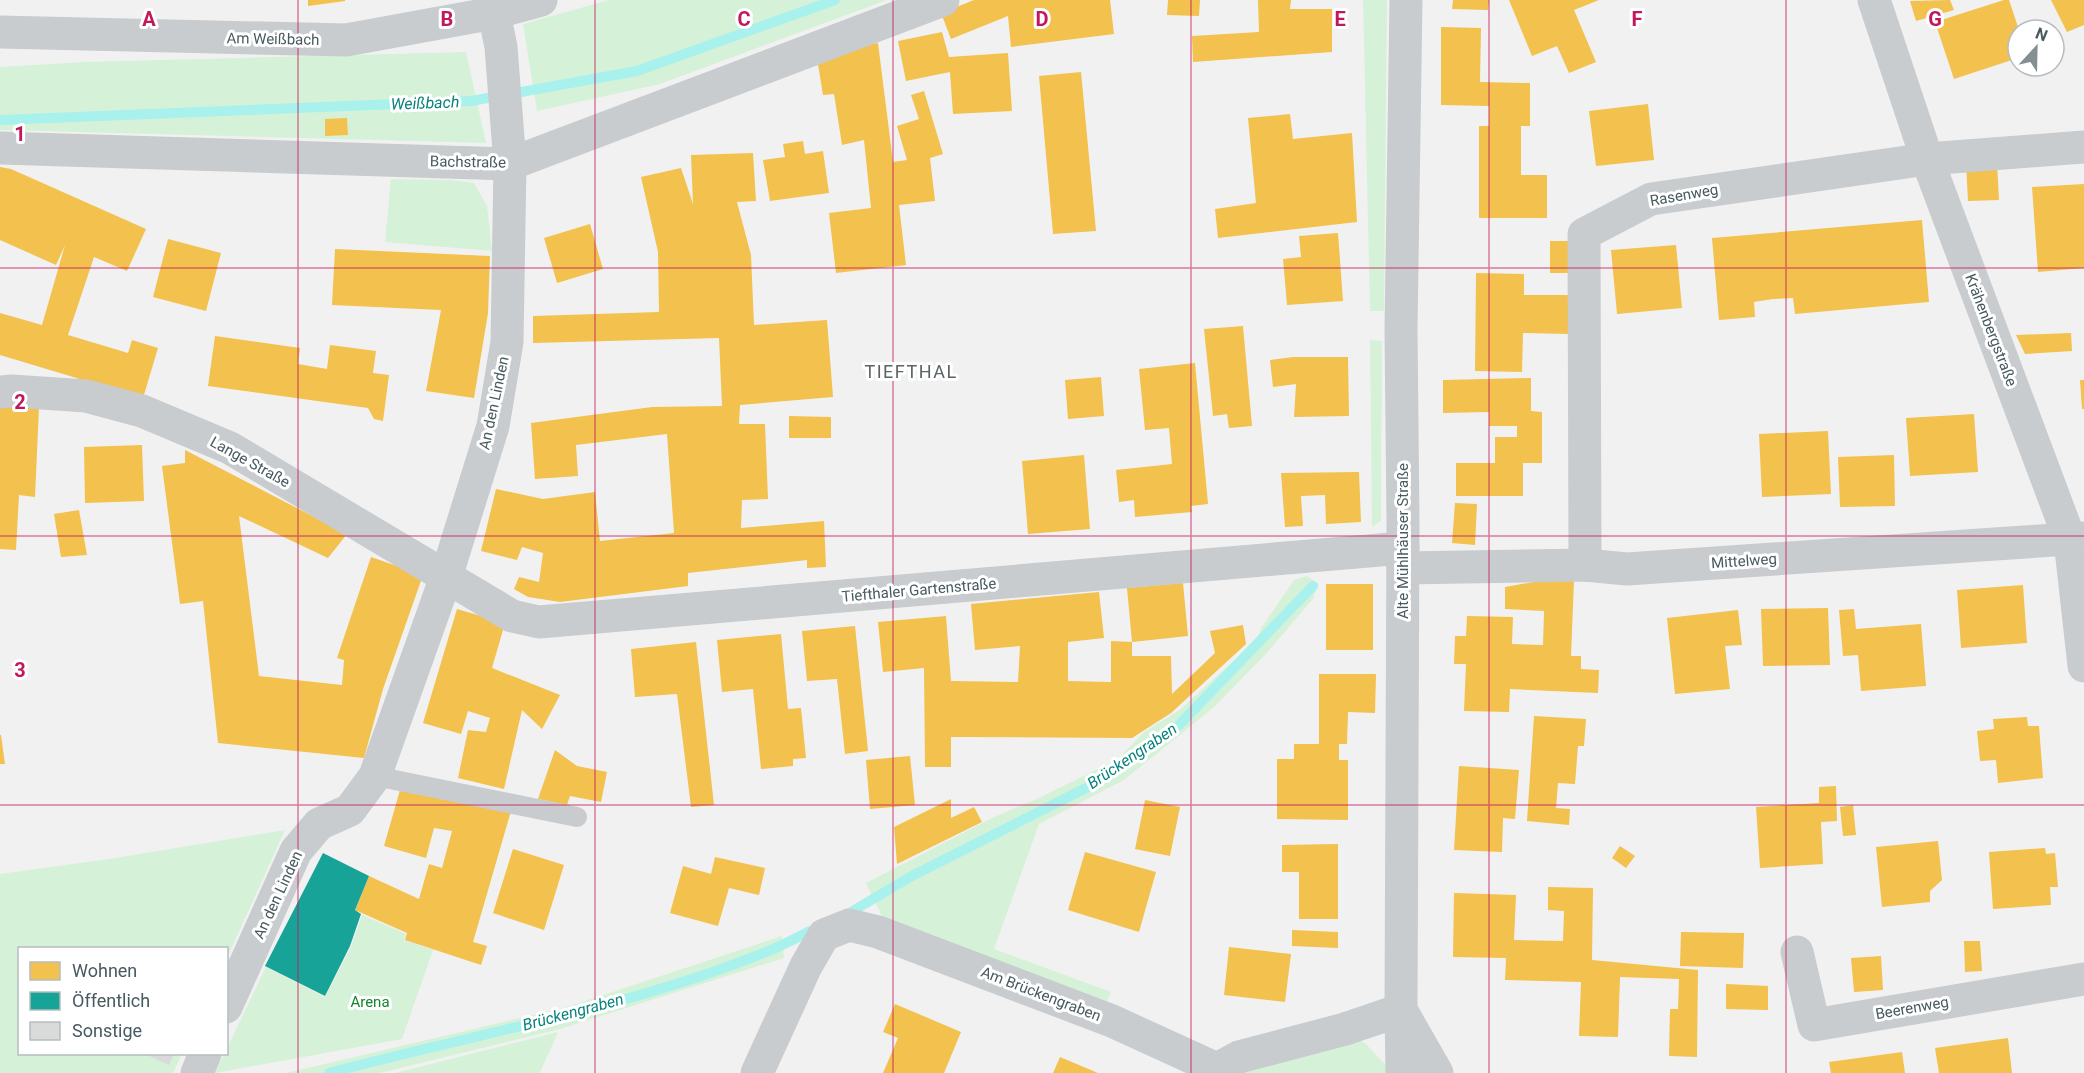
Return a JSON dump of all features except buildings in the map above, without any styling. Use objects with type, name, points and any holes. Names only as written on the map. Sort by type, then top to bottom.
[{"type":"street","name":"Am Weißbach","points":[[0,32],[346,40],[494,13],[541,0]]},
{"type":"street","name":"Bachstraße","points":[[0,148],[510,164],[943,0]]},
{"type":"street","name":"Alte Mühlhäuser Straße","points":[[1402,1073],[1401,329],[1406,0]]},
{"type":"street","name":"Krähenbergstraße","points":[[1874,0],[1927,159],[2077,539],[2084,666]]},
{"type":"street","name":"An den Linden","points":[[228,1003],[297,851],[319,824],[350,810],[375,776],[446,578],[493,426],[507,342],[510,271],[510,164],[501,47],[494,13]]},
{"type":"street","name":"Rasenweg","points":[[1585,565],[1584,234],[1651,199],[1927,159],[2084,147]]},
{"type":"street","name":"Lange Straße","points":[[0,392],[86,396],[153,416],[230,448],[446,578]]},
{"type":"street","name":"Mittelweg","points":[[1403,558],[1627,568],[2077,539]]},
{"type":"street","name":"Tiefthaler Gartenstraße","points":[[446,578],[512,616],[539,622],[1403,558]]},
{"type":"street","name":"Am Brückengraben","points":[[758,1073],[806,966],[824,935],[849,925],[888,936],[1113,1021],[1216,1071],[1239,1057],[1346,1029],[1401,1010]]},
{"type":"street","name":"Beerenweg","points":[[1797,952],[1814,1025],[2084,979]]},
{"type":"street","points":[[1401,1010],[1437,1073]]},
{"type":"street","points":[[196,1073],[204,1055]]},
{"type":"lane","points":[[375,776],[577,817]]},
{"type":"green space","points":[[609,0],[887,0],[660,84],[537,111],[523,24]]},
{"type":"green space","points":[[1363,0],[1387,0],[1384,311],[1370,311]]},
{"type":"green space","points":[[466,52],[486,143],[0,130],[0,67],[84,62]]},
{"type":"green space","points":[[391,179],[451,180],[474,183],[487,206],[492,251],[385,242]]},
{"type":"green space","points":[[1370,340],[1382,341],[1381,521],[1372,527]]},
{"type":"green space","points":[[1307,576],[1318,583],[1313,599],[1264,656],[1213,708],[1124,780],[1039,824],[994,949],[1111,992],[1104,1009],[888,929],[866,883],[992,818],[1118,759],[1143,733],[1181,709],[1256,640],[1262,627],[1294,580]]},
{"type":"green space","points":[[285,830],[228,956],[228,947],[18,947],[18,1055],[182,1055],[173,1073],[0,1073],[0,874],[109,859]]},
{"type":"green space","name":"Arena","points":[[362,915],[406,934],[404,940],[433,950],[402,1039],[215,1073],[224,1055],[228,1055],[228,1046],[266,967],[325,997],[351,947]]},
{"type":"green space","points":[[782,936],[784,958],[560,1029],[380,1073],[286,1073],[567,1007]]},
{"type":"green space","points":[[558,1032],[540,1073],[395,1073]]},
{"type":"green space","points":[[1347,1035],[1365,1043],[1393,1073],[1225,1073]]},
{"type":"waterway","name":"Weißbach","points":[[0,120],[471,101],[637,71],[835,0]]},
{"type":"waterway","name":"Brückengraben","points":[[851,912],[912,876],[1098,782],[1179,725],[1313,586]]},
{"type":"waterway","name":"Brückengraben","points":[[329,1073],[651,992],[756,956],[810,931]]},
{"type":"district","name":"TIEFTHAL","points":[[911,371]]}]
